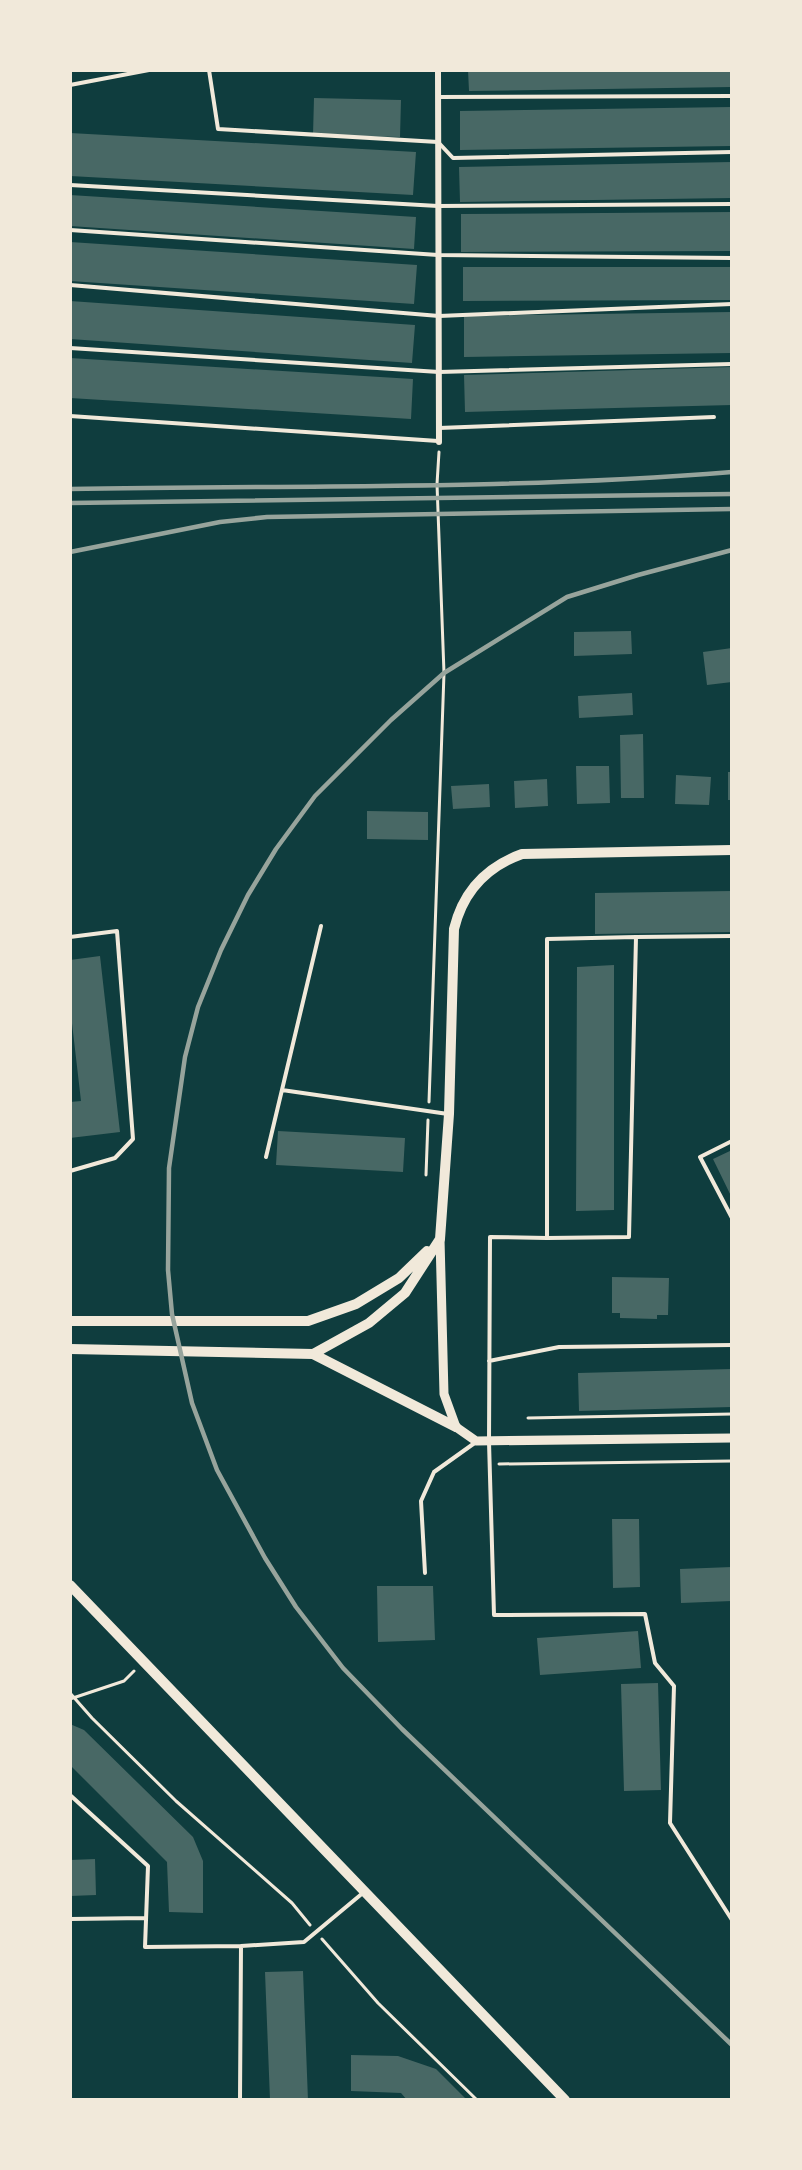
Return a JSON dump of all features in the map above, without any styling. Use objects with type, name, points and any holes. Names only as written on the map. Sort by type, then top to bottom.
[{"type":"main road","points":[[313,1354],[369,1323],[405,1293],[440,1239],[449,1114],[454,929],[464,901],[482,878],[508,859],[522,854],[732,850]]},
{"type":"main road","points":[[70,1321],[308,1321],[356,1304],[399,1278],[440,1239]]},
{"type":"main road","points":[[70,1349],[313,1354],[456,1427]]},
{"type":"main road","points":[[70,1585],[565,2100]]},
{"type":"street","points":[[438,70],[439,442]]},
{"type":"street","points":[[440,1239],[444,1394],[456,1427],[476,1441],[732,1438]]},
{"type":"lane","points":[[70,85],[149,70]]},
{"type":"lane","points":[[209,70],[218,129],[438,142],[453,158],[732,152]]},
{"type":"lane","points":[[438,98],[732,96]]},
{"type":"lane","points":[[70,185],[438,206],[732,204]]},
{"type":"lane","points":[[70,230],[438,255],[732,258]]},
{"type":"lane","points":[[70,285],[438,316],[732,304]]},
{"type":"lane","points":[[70,348],[439,372],[732,364]]},
{"type":"lane","points":[[70,416],[439,442]]},
{"type":"lane","points":[[439,428],[714,417]]},
{"type":"lane","points":[[266,1157],[321,926]]},
{"type":"lane","points":[[70,937],[117,931],[133,1139],[115,1158],[70,1171]]},
{"type":"lane","points":[[636,936],[629,1237],[490,1237],[489,1442],[494,1615],[645,1614],[655,1663],[674,1686],[670,1823],[732,1920]]},
{"type":"lane","points":[[547,1238],[547,939],[732,936]]},
{"type":"lane","points":[[282,1090],[449,1114]]},
{"type":"lane","points":[[732,1141],[700,1157],[732,1218]]},
{"type":"lane","points":[[489,1361],[559,1347],[732,1345]]},
{"type":"lane","points":[[425,1573],[421,1501],[434,1472],[476,1441]]},
{"type":"lane","points":[[70,1795],[148,1866],[145,1947],[241,1946],[304,1942],[364,1891]]},
{"type":"lane","points":[[70,1919],[146,1918]]},
{"type":"lane","points":[[240,2100],[241,1946]]},
{"type":"path","points":[[426,1175],[444,673],[437,484],[439,442]]},
{"type":"path","points":[[528,1418],[732,1414]]},
{"type":"path","points":[[490,1464],[732,1461]]},
{"type":"path","points":[[70,1699],[124,1681],[144,1661]]},
{"type":"path","points":[[70,1693],[92,1718],[176,1801],[292,1903],[378,2003],[477,2100]]},
{"type":"building","points":[[468,70],[732,70],[732,87],[469,91]]},
{"type":"building","points":[[314,98],[401,100],[400,137],[313,135]]},
{"type":"building","points":[[732,107],[732,146],[460,150],[460,111]]},
{"type":"building","points":[[70,133],[416,152],[413,195],[70,176]]},
{"type":"building","points":[[732,162],[732,198],[460,202],[459,167]]},
{"type":"building","points":[[70,195],[416,217],[414,249],[70,226]]},
{"type":"building","points":[[732,212],[732,251],[461,252],[461,214]]},
{"type":"building","points":[[70,242],[417,265],[414,304],[70,281]]},
{"type":"building","points":[[463,267],[732,267],[732,300],[463,301]]},
{"type":"building","points":[[70,301],[415,325],[412,363],[70,339]]},
{"type":"building","points":[[732,312],[732,353],[464,357],[464,316]]},
{"type":"building","points":[[70,358],[413,379],[411,419],[70,398]]},
{"type":"building","points":[[732,367],[732,405],[465,412],[464,375]]},
{"type":"building","points":[[631,631],[632,654],[574,656],[574,632]]},
{"type":"building","points":[[732,648],[732,682],[707,685],[703,652]]},
{"type":"building","points":[[632,693],[633,715],[579,718],[578,696]]},
{"type":"building","points":[[643,734],[644,798],[621,798],[620,735]]},
{"type":"building","points":[[576,766],[609,766],[610,803],[577,804]]},
{"type":"building","points":[[728,772],[732,772],[732,800],[728,800]]},
{"type":"building","points":[[676,775],[711,777],[709,805],[675,804]]},
{"type":"building","points":[[547,779],[548,806],[515,808],[514,781]]},
{"type":"building","points":[[489,784],[490,807],[453,809],[451,786]]},
{"type":"building","points":[[367,811],[428,812],[428,840],[367,839]]},
{"type":"building","points":[[732,891],[732,932],[595,934],[595,893]]},
{"type":"building","points":[[100,956],[120,1132],[70,1138],[70,1102],[81,1101],[70,1006],[70,960]]},
{"type":"building","points":[[614,965],[614,1210],[576,1211],[577,967]]},
{"type":"building","points":[[278,1131],[405,1138],[403,1172],[276,1165]]},
{"type":"building","points":[[732,1150],[732,1198],[713,1159]]},
{"type":"building","points":[[612,1277],[669,1278],[668,1315],[657,1315],[657,1319],[620,1318],[620,1313],[612,1313]]},
{"type":"building","points":[[732,1369],[732,1407],[579,1411],[578,1373]]},
{"type":"building","points":[[612,1519],[639,1519],[640,1587],[613,1588]]},
{"type":"building","points":[[732,1567],[732,1601],[681,1603],[680,1569]]},
{"type":"building","points":[[377,1586],[433,1586],[435,1640],[378,1642]]},
{"type":"building","points":[[638,1631],[641,1668],[540,1675],[537,1638]]},
{"type":"building","points":[[658,1683],[661,1790],[624,1791],[621,1684]]},
{"type":"building","points":[[70,1724],[84,1730],[193,1837],[203,1861],[203,1913],[169,1912],[167,1862],[70,1765]]},
{"type":"building","points":[[95,1859],[96,1895],[70,1896],[70,1860]]},
{"type":"building","points":[[303,1971],[308,2100],[270,2100],[265,1972]]},
{"type":"building","points":[[351,2055],[398,2056],[436,2069],[467,2100],[407,2100],[401,2093],[351,2091]]},
{"type":"railway","points":[[70,489],[567,482],[732,472]]},
{"type":"railway","points":[[70,503],[732,494]]},
{"type":"railway","points":[[70,552],[220,522],[267,517],[732,509]]},
{"type":"railway","points":[[732,550],[567,597],[444,673],[391,720],[315,796],[276,849],[248,895],[221,950],[198,1007],[185,1057],[169,1168],[168,1270],[172,1314],[192,1403],[217,1470],[265,1558],[296,1607],[343,1668],[402,1729],[732,2045]]}]
